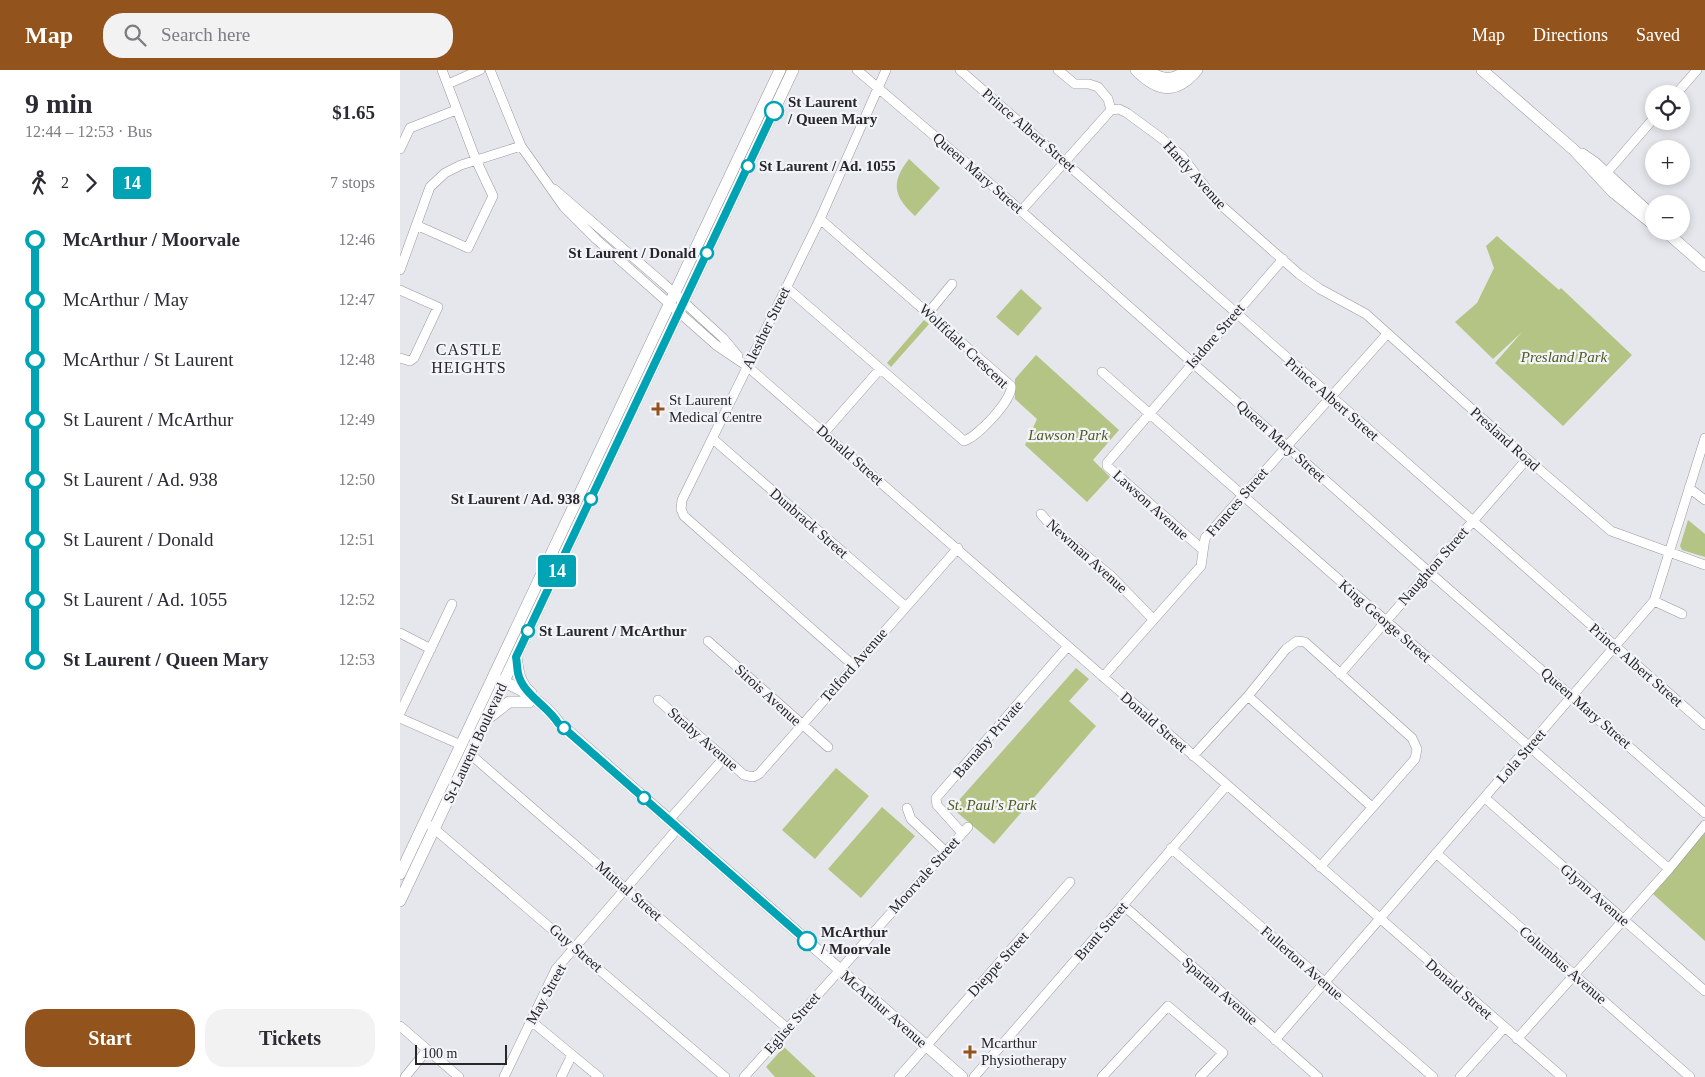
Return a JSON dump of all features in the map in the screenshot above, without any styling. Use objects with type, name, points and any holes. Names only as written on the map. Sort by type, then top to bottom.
[{"type":"main road","name":"St-Laurent Boulevard","points":[[400,901],[461,745],[516,657],[677,303],[780,70]]},
{"type":"main road","name":"St-Laurent Boulevard","points":[[400,874],[470,754],[486,721],[499,682],[677,303],[793,70]]},
{"type":"main road","points":[[1136,70],[1150,84],[1169,88],[1184,83],[1197,70]]},
{"type":"main road","points":[[1148,70],[1156,76],[1169,79],[1178,77],[1186,70]]},
{"type":"main road","points":[[1482,70],[1574,150],[1595,163],[1603,176],[1645,216]]},
{"type":"main road","points":[[1603,176],[1645,211]]},
{"type":"main road","points":[[1675,240],[1705,266]]},
{"type":"main road","points":[[516,657],[521,682],[535,703]]},
{"type":"main road","name":"McArthur Avenue","points":[[499,682],[553,714],[558,723],[962,1077]]},
{"type":"main road","points":[[486,721],[509,702],[535,703]]},
{"type":"street","points":[[416,225],[468,248],[493,196],[476,160],[442,70]]},
{"type":"street","points":[[448,84],[480,70]]},
{"type":"street","name":"Donald Street","points":[[490,70],[521,146],[546,182],[643,264],[677,303],[723,338],[747,366],[958,548],[1379,920],[1562,1077]]},
{"type":"street","name":"Queen Mary Street","points":[[857,70],[1021,211],[1705,813]]},
{"type":"street","name":"Alesther Street","points":[[854,666],[684,516],[680,509],[682,500],[820,219],[886,70]]},
{"type":"street","name":"Prince Albert Street","points":[[960,70],[1330,398],[1705,725]]},
{"type":"street","points":[[1021,211],[1112,110],[1108,99],[1098,87],[1089,84],[1075,84],[1058,70]]},
{"type":"street","points":[[1684,85],[1697,70]]},
{"type":"street","points":[[400,150],[410,128],[456,110]]},
{"type":"street","name":"Hardy Avenue","points":[[1112,110],[1127,113],[1174,149],[1214,199],[1320,289]]},
{"type":"street","points":[[1603,176],[1645,128]]},
{"type":"street","points":[[400,270],[404,243],[416,225],[430,187],[445,173],[476,160],[521,146]]},
{"type":"street","name":"Wolffdale Crescent","points":[[786,287],[964,441],[976,434],[1011,396],[1012,386],[820,219]]},
{"type":"street","name":"Isidore Street","points":[[1148,413],[1283,259]]},
{"type":"street","points":[[929,312],[952,284]]},
{"type":"street","name":"Presland Road","points":[[1320,289],[1359,309],[1527,460],[1611,531],[1705,565]]},
{"type":"street","points":[[400,290],[438,307],[414,358],[410,361],[400,358]]},
{"type":"street","name":"Frances Street","points":[[1103,677],[1201,566],[1205,538],[1387,334]]},
{"type":"street","points":[[824,433],[880,369]]},
{"type":"street","name":"King George Street","points":[[1102,372],[1669,868]]},
{"type":"street","name":"Lawson Avenue","points":[[1148,413],[1106,463],[1107,466],[1202,550]]},
{"type":"street","name":"Lola Street","points":[[1275,1040],[1654,602],[1705,438]]},
{"type":"street","name":"Dunbrack Street","points":[[713,439],[906,607]]},
{"type":"street","name":"Naughton Street","points":[[1340,674],[1527,460]]},
{"type":"street","points":[[1689,488],[1705,500]]},
{"type":"street","name":"Newman Avenue","points":[[1041,514],[1053,528],[1110,574],[1153,620]]},
{"type":"street","name":"Telford Avenue","points":[[748,776],[759,774],[958,548]]},
{"type":"street","points":[[1654,602],[1682,614]]},
{"type":"street","points":[[400,713],[452,604]]},
{"type":"street","points":[[400,633],[431,649]]},
{"type":"street","name":"Sirois Avenue","points":[[708,641],[828,747]]},
{"type":"street","points":[[1193,756],[1248,696],[1286,650],[1297,641],[1305,642],[1412,738],[1417,749],[1414,759],[1320,867]]},
{"type":"street","name":"Barnaby Private","points":[[965,830],[937,805],[936,798],[1068,646]]},
{"type":"street","points":[[1248,696],[1372,807]]},
{"type":"street","name":"Straby Avenue","points":[[658,700],[724,758],[748,776]]},
{"type":"street","points":[[400,718],[461,745]]},
{"type":"street","name":"Mutual Street","points":[[470,754],[788,1029]]},
{"type":"street","points":[[669,820],[724,758]]},
{"type":"street","name":"Brant Street","points":[[974,1077],[1226,784]]},
{"type":"street","name":"Glynn Avenue","points":[[1486,798],[1705,991]]},
{"type":"street","points":[[907,808],[910,820],[945,851]]},
{"type":"street","name":"Guy Street","points":[[429,825],[725,1077]]},
{"type":"street","points":[[1517,1039],[1705,825]]},
{"type":"street","name":"May Street","points":[[504,1077],[556,969],[678,828]]},
{"type":"street","name":"Moorvale Street","points":[[840,969],[965,830]]},
{"type":"street","name":"Fullerton Avenue","points":[[1171,848],[1433,1077]]},
{"type":"street","name":"Columbus Avenue","points":[[1436,853],[1690,1077]]},
{"type":"street","name":"Dieppe Street","points":[[899,1077],[1070,882]]},
{"type":"street","name":"Spartan Avenue","points":[[1123,905],[1318,1077]]},
{"type":"street","name":"Eglise Street","points":[[744,1077],[840,969]]},
{"type":"street","points":[[1102,1077],[1168,1006],[1223,1053],[1200,1077]]},
{"type":"street","points":[[530,1020],[599,1077]]},
{"type":"street","points":[[400,1026],[459,1077]]},
{"type":"street","points":[[1460,1077],[1504,1028]]},
{"type":"street","points":[[405,1077],[427,1050]]},
{"type":"street","points":[[561,1077],[572,1055]]},
{"type":"green space","points":[[909,159],[940,188],[915,216],[899,196],[897,189],[899,175]]},
{"type":"green space","name":"Presland Park","points":[[1497,236],[1559,290],[1561,288],[1632,355],[1563,426],[1495,363],[1522,332],[1493,359],[1455,322],[1477,303],[1494,268],[1486,246]]},
{"type":"green space","points":[[1021,289],[1042,308],[1018,336],[996,317]]},
{"type":"green space","points":[[924,320],[929,324],[891,367],[887,363]]},
{"type":"green space","name":"Lawson Park","points":[[1036,355],[1119,430],[1093,460],[1110,477],[1087,502],[1025,445],[1037,419],[1015,399],[1015,379]]},
{"type":"green space","points":[[1688,520],[1705,534],[1705,557],[1682,550],[1680,546]]},
{"type":"green space","name":"St. Paul's Park","points":[[1076,668],[1089,679],[1069,701],[1096,726],[994,844],[952,808]]},
{"type":"green space","points":[[836,768],[869,796],[815,859],[782,830]]},
{"type":"green space","points":[[882,807],[915,836],[861,898],[828,869]]},
{"type":"green space","points":[[1705,833],[1705,941],[1652,893]]},
{"type":"green space","points":[[784,1047],[816,1077],[775,1077],[766,1067]]},
{"type":"bus line","name":"14","points":[[774,111],[516,657],[518,673],[526,690],[553,714],[558,723],[807,941]]},
{"type":"place","name":"St Laurent / Queen Mary","points":[[774,111]]},
{"type":"place","name":"St Laurent / Ad. 1055","points":[[748,166]]},
{"type":"place","name":"St Laurent / Donald","points":[[707,253]]},
{"type":"place","name":"St Laurent Medical Centre","points":[[658,409]]},
{"type":"place","name":"St Laurent / Ad. 938","points":[[591,499]]},
{"type":"place","name":"St Laurent / McArthur","points":[[528,631]]},
{"type":"place","name":"McArthur / Moorvale","points":[[807,941]]},
{"type":"place","name":"Mcarthur Physiotherapy","points":[[970,1052]]},
{"type":"district","name":"CASTLE HEIGHTS","points":[[469,358]]}]
